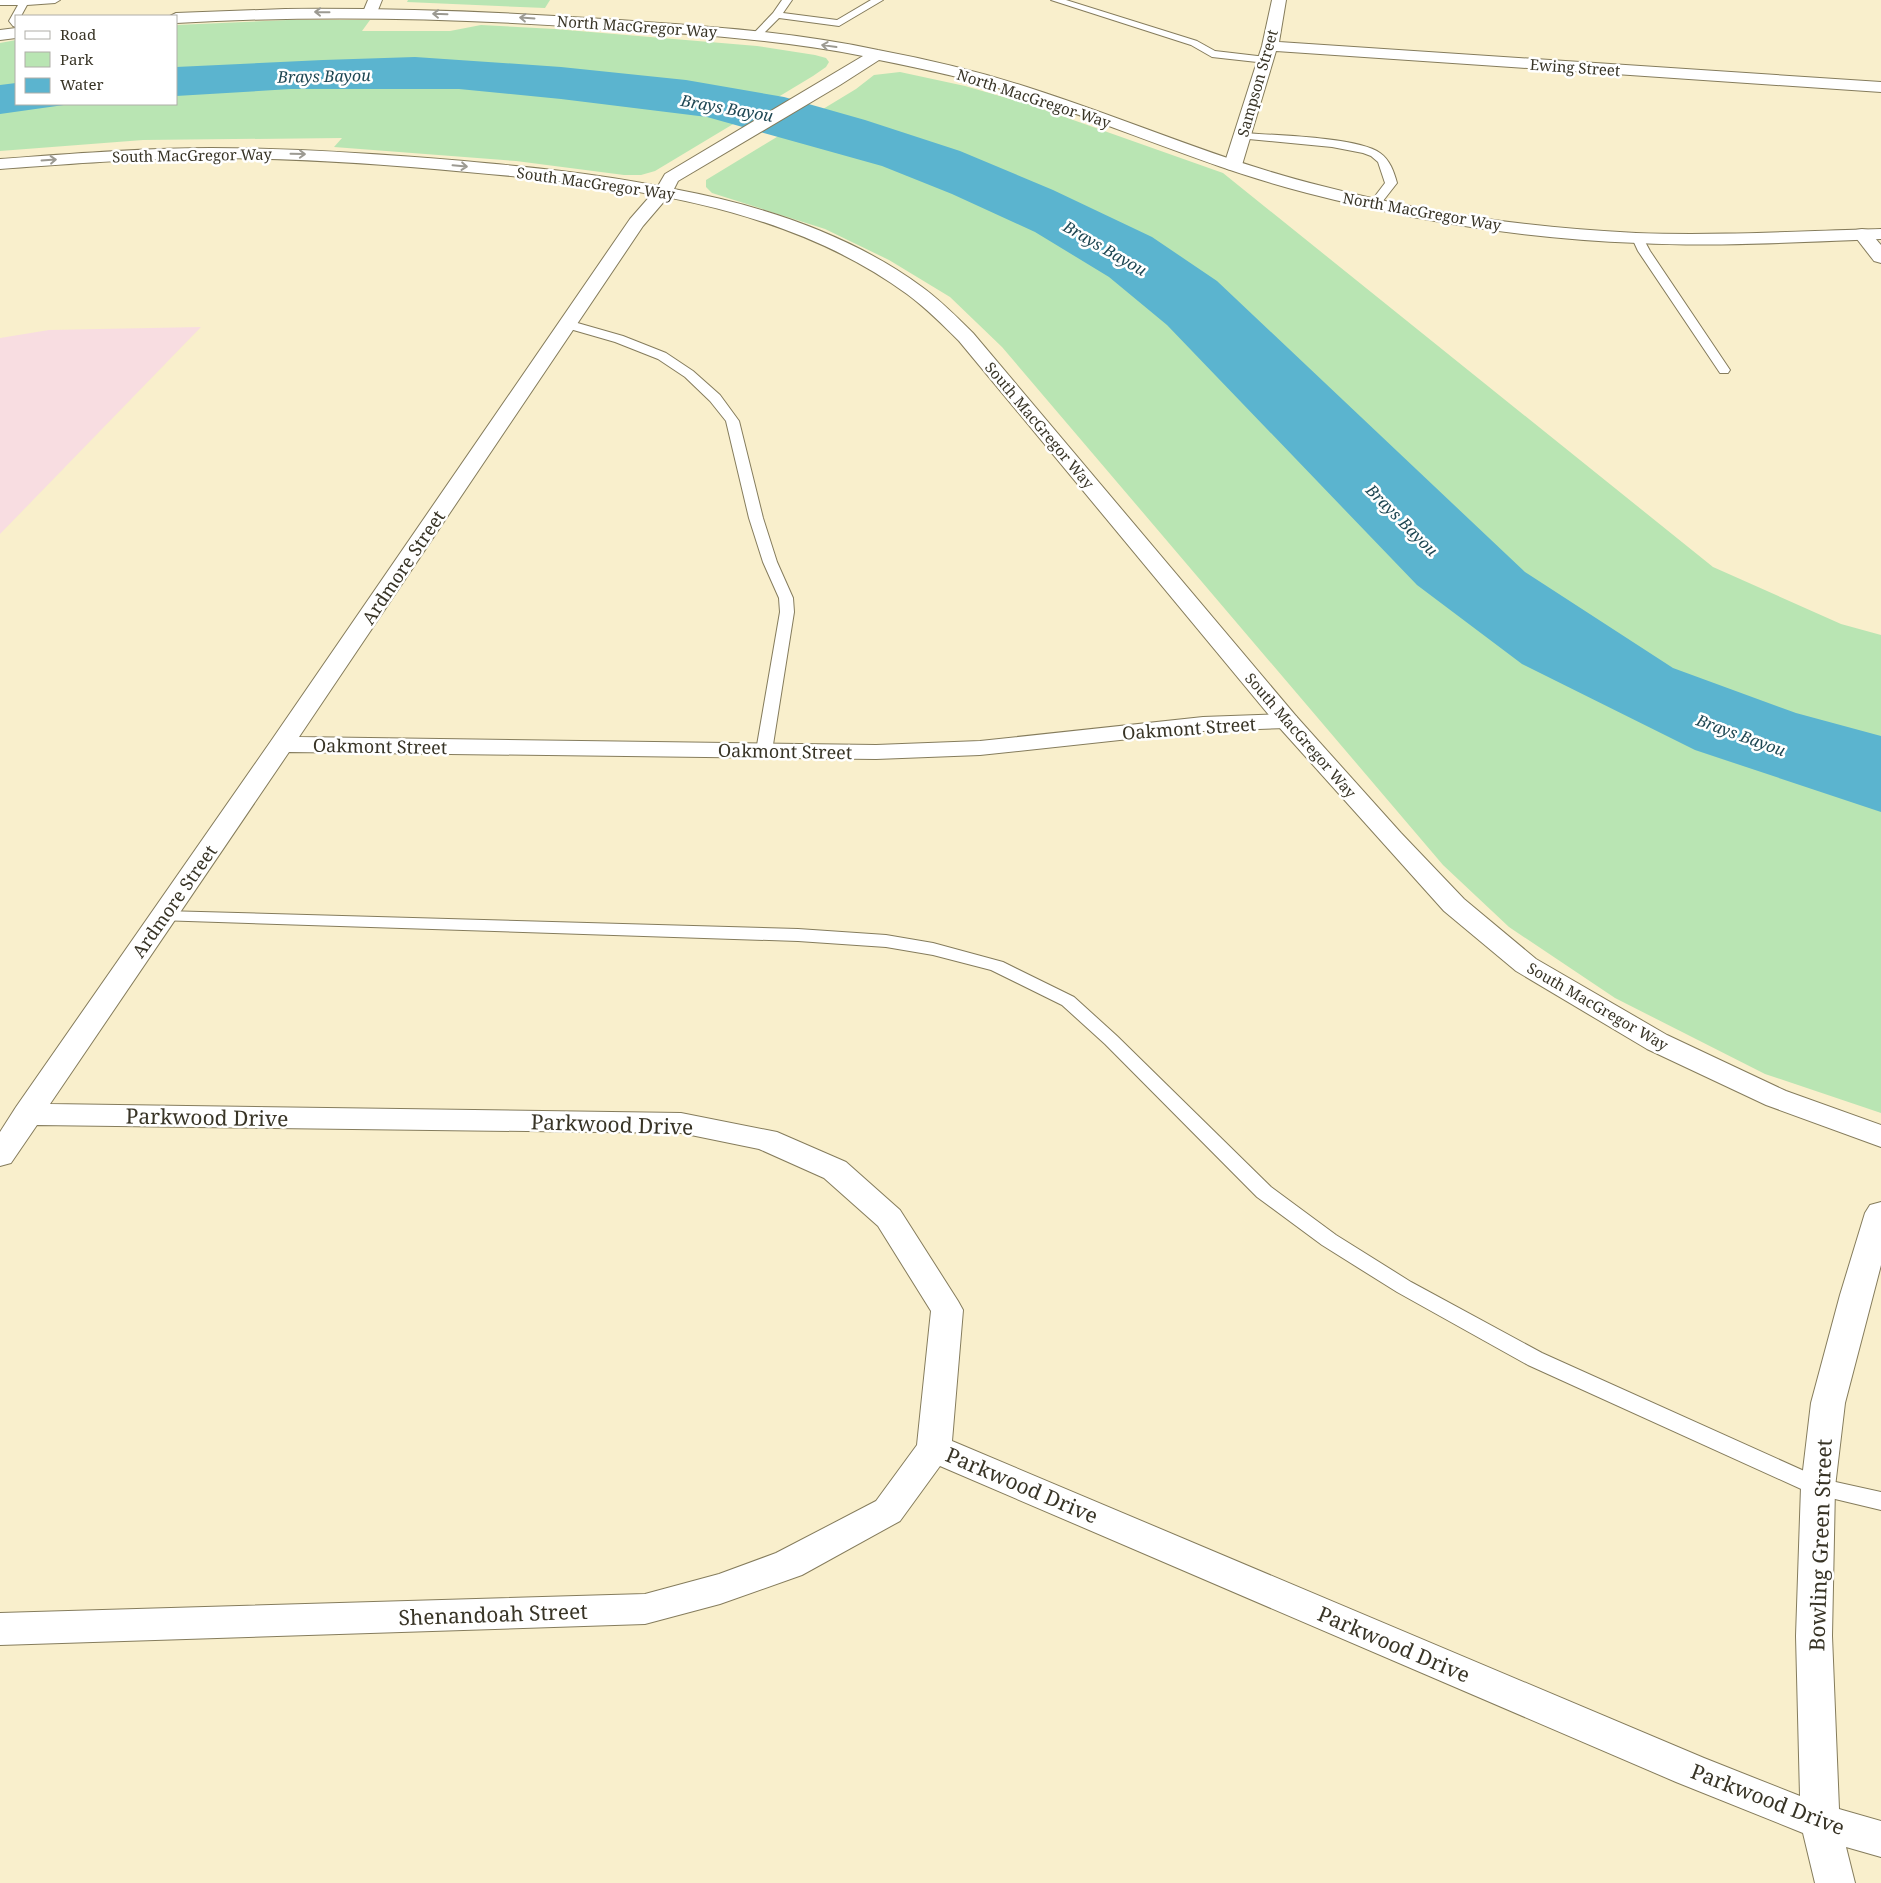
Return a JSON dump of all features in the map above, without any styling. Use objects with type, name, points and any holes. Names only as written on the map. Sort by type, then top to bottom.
[{"type":"street","name":"Sampson Street","points":[[1232,165],[1268,53],[1279,0]]},
{"type":"street","name":"North MacGregor Way","points":[[178,18],[373,6],[756,36],[877,54],[987,80],[1055,102],[1232,165],[1309,189],[1451,218],[1511,226],[1638,238],[1741,238],[1881,234]]},
{"type":"street","points":[[0,31],[15,32]]},
{"type":"street","points":[[0,35],[15,32]]},
{"type":"street","name":"Ewing Street","points":[[1268,53],[1881,87]]},
{"type":"street","name":"Ardmore Street","points":[[0,1155],[636,223],[664,191],[671,178],[834,82],[877,54]]},
{"type":"street","name":"South MacGregor Way","points":[[0,164],[116,155],[212,153],[328,155],[506,170],[664,191],[752,213],[819,238],[877,266],[905,284],[940,311],[966,337],[1287,721],[1392,839],[1454,905],[1526,965],[1657,1042],[1776,1098],[1881,1136]]},
{"type":"street","points":[[1862,234],[1881,257]]},
{"type":"street","name":"Oakmont Street","points":[[282,744],[876,752],[980,748],[1202,724],[1287,721]]},
{"type":"street","name":"Parkwood Drive","points":[[27,1114],[681,1124],[766,1140],[835,1170],[889,1218],[947,1310],[934,1448],[1690,1770],[1820,1822],[1881,1839]]},
{"type":"street","name":"Bowling Green Street","points":[[1835,1883],[1820,1822],[1814,1636],[1818,1487],[1828,1403],[1856,1295],[1881,1213]]},
{"type":"street","name":"Shenandoah Street","points":[[0,1629],[645,1609],[720,1589],[789,1564],[888,1511],[934,1448]]},
{"type":"lane","points":[[0,2],[55,0]]},
{"type":"lane","points":[[756,36],[777,15],[788,0]]},
{"type":"lane","points":[[777,15],[839,23],[878,0]]},
{"type":"lane","points":[[1056,0],[1194,43],[1212,54],[1268,53]]},
{"type":"lane","points":[[17,15],[24,2]]},
{"type":"lane","points":[[1242,136],[1352,147],[1373,152],[1387,165],[1391,183],[1375,204]]},
{"type":"lane","points":[[1638,238],[1644,250],[1724,370]]},
{"type":"lane","points":[[568,324],[619,339],[662,356],[689,374],[715,398],[732,421],[756,518],[770,562],[786,598],[787,612],[764,751]]},
{"type":"lane","points":[[164,916],[798,936],[886,941],[933,949],[997,966],[1068,1001],[1111,1040],[1264,1192],[1329,1240],[1404,1287],[1535,1360],[1818,1487],[1881,1501]]},
{"type":"shaded area","points":[[201,327],[0,534],[0,338],[49,330]]},
{"type":"green space","points":[[408,0],[550,0],[545,8],[407,2]]},
{"type":"green space","points":[[288,20],[370,20],[362,31],[450,31],[481,25],[555,29],[757,46],[815,55],[826,58],[829,62],[826,67],[813,76],[655,171],[641,175],[624,175],[516,161],[334,147],[342,138],[143,140],[0,151],[0,43],[15,40],[15,105],[178,105],[178,25]]},
{"type":"green space","points":[[900,72],[965,86],[1028,104],[1223,173],[1713,567],[1841,624],[1881,635],[1881,1113],[1765,1074],[1615,998],[1509,927],[1443,865],[1002,347],[950,297],[889,260],[825,229],[712,193],[706,187],[706,180],[856,89],[874,75]]},
{"type":"water","name":"Brays Bayou","points":[[415,57],[561,67],[686,80],[784,97],[865,120],[960,151],[1053,190],[1152,237],[1217,281],[1525,572],[1673,668],[1796,713],[1881,736],[1881,812],[1695,750],[1522,664],[1417,585],[1167,325],[1109,277],[1035,232],[952,194],[882,166],[707,117],[561,99],[459,89],[291,89],[178,96],[178,67]]},
{"type":"water","points":[[15,83],[15,105],[64,105],[0,114],[0,85]]}]
